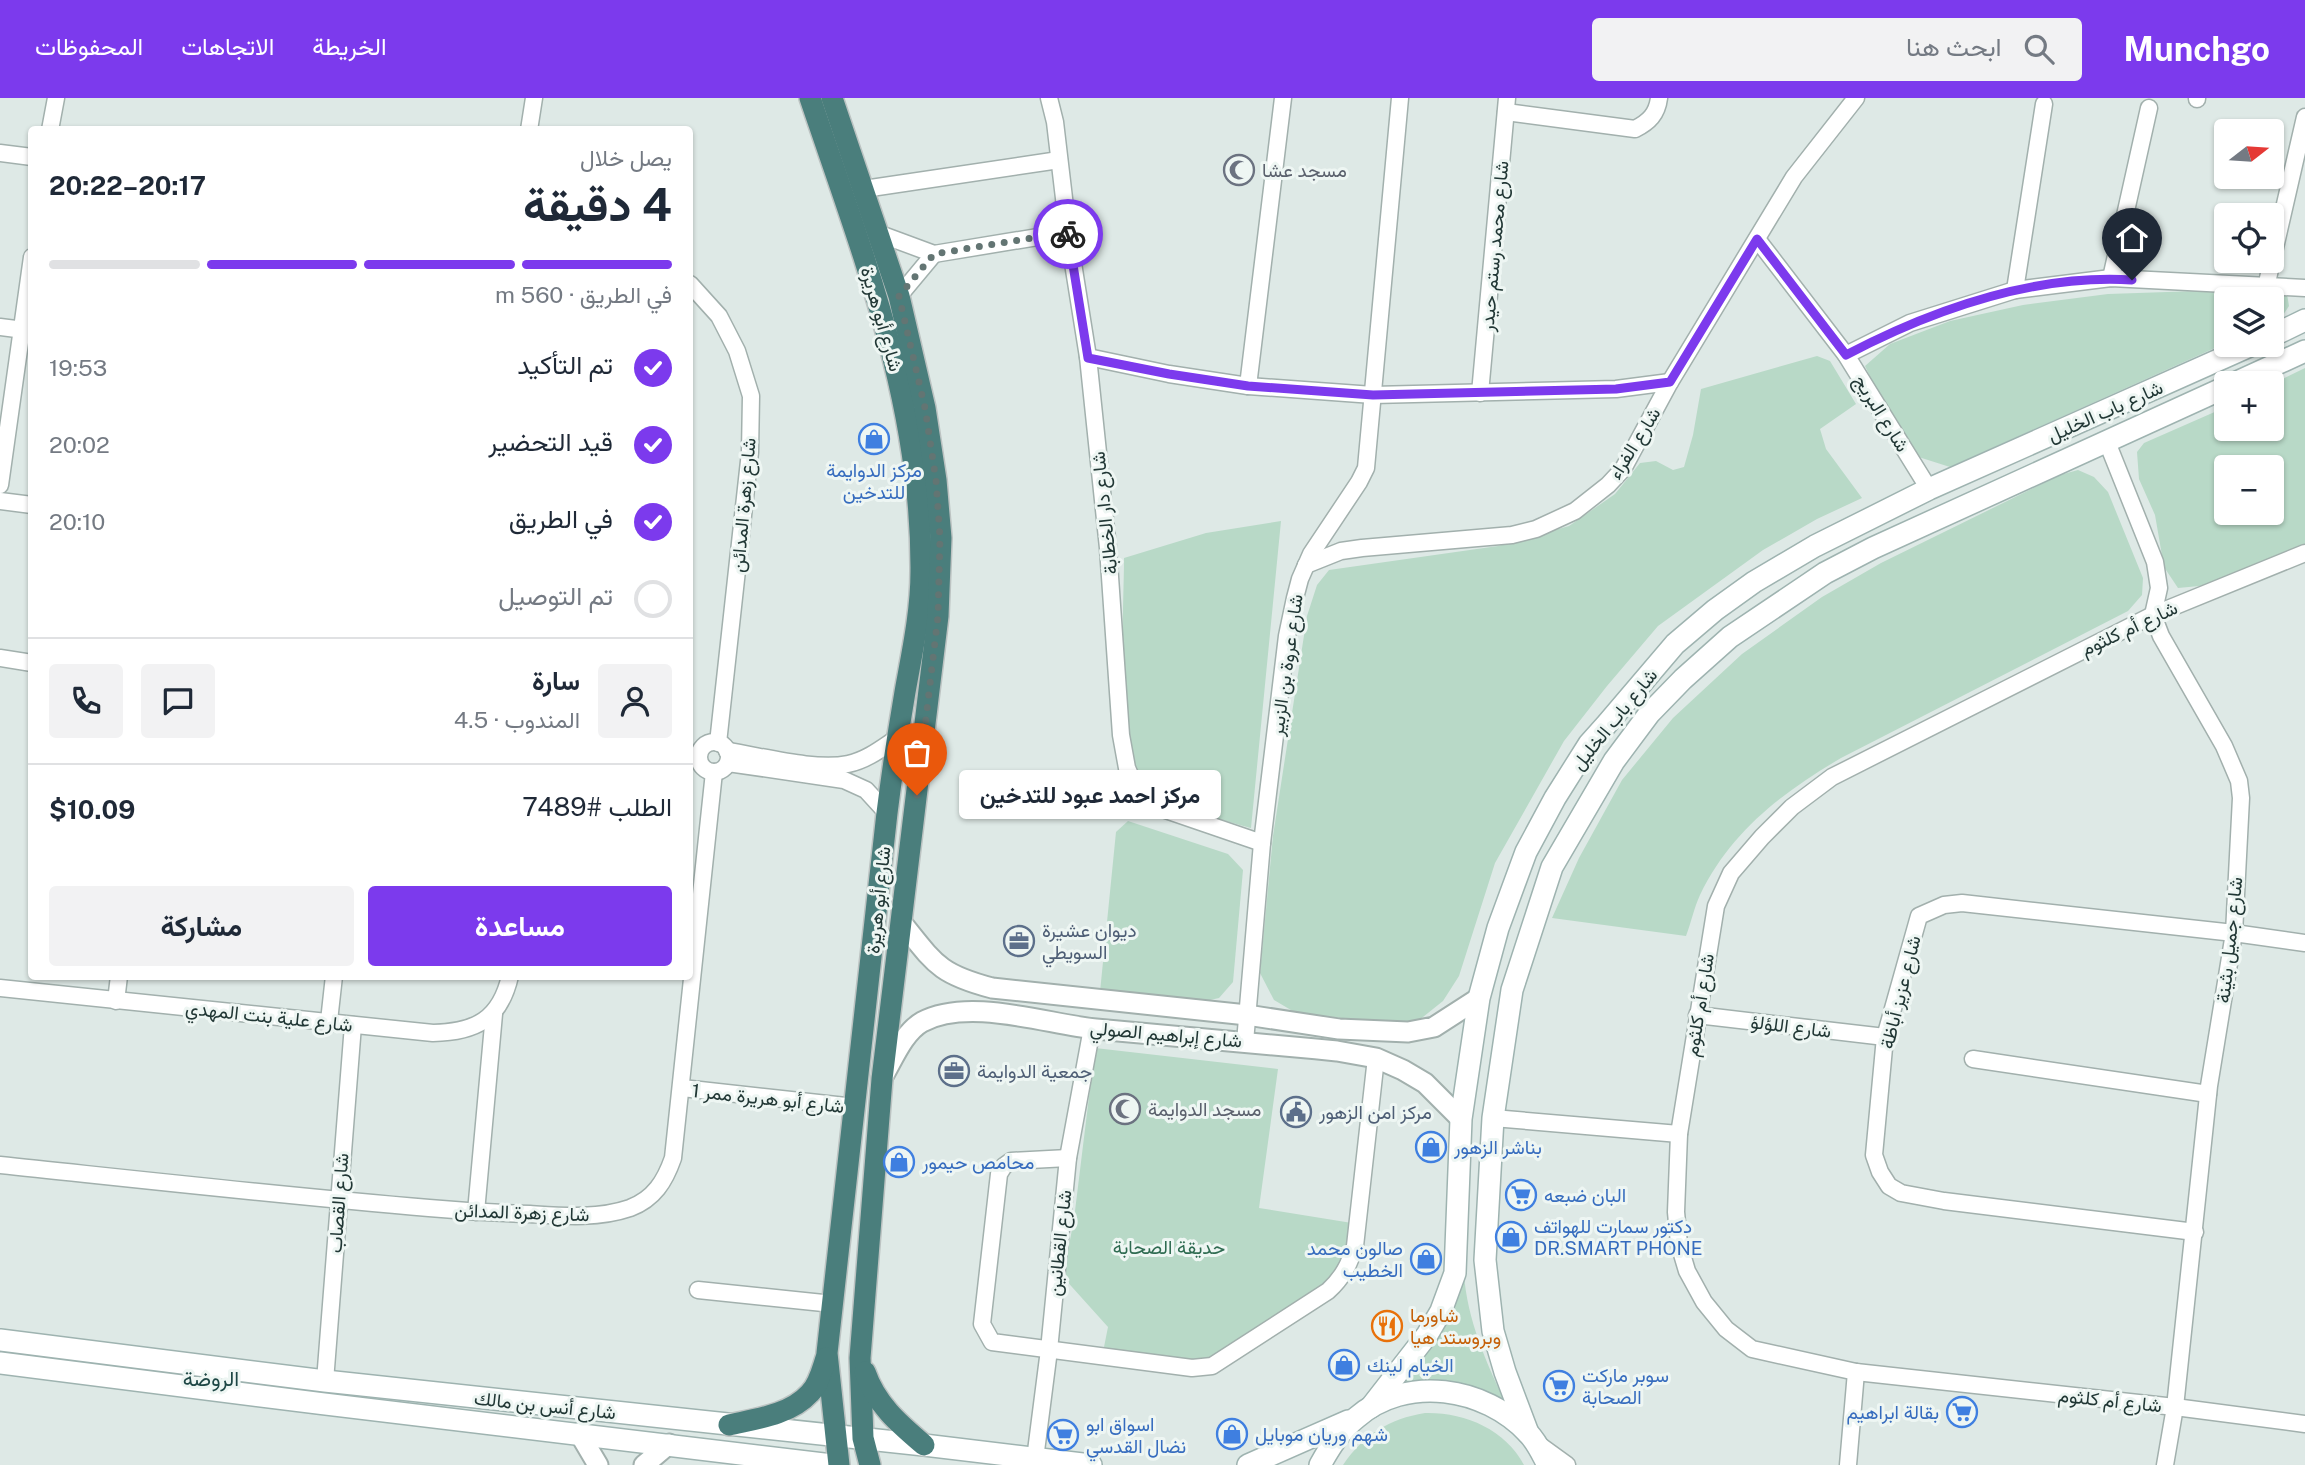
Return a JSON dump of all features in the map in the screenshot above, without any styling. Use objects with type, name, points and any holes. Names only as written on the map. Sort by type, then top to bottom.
[{"type":"highway","name":"شارع أبو هريرة","points":[[810,98],[871,276],[905,401],[915,471],[922,573],[916,631],[887,813],[827,1353],[839,1465]]},
{"type":"highway","name":"شارع أبو هريرة","points":[[832,98],[899,296],[925,408],[936,480],[940,538],[938,616],[881,1079],[860,1358],[863,1438],[870,1465]]},
{"type":"highway","points":[[729,1425],[776,1414],[804,1398],[819,1379],[827,1353]]},
{"type":"highway","points":[[860,1358],[872,1391],[879,1401],[924,1445]]},
{"type":"main road","points":[[2284,330],[2305,320]]},
{"type":"main road","points":[[2261,371],[2305,351]]},
{"type":"main road","name":"شارع باب الخليل","points":[[1320,1465],[1334,1440],[1363,1412],[1427,1335],[1441,1311],[1455,1273],[1461,1119],[1479,998],[1498,928],[1526,852],[1555,798],[1589,744],[1675,644],[1754,582],[1815,545],[1929,489],[2225,357]]},
{"type":"main road","name":"شارع باب الخليل","points":[[1532,1438],[1502,1362],[1493,1331],[1487,1292],[1485,1260],[1493,1118],[1512,990],[1552,867],[1614,761],[1649,714],[1730,637],[1825,573],[1897,537],[2214,393]]},
{"type":"main road","name":"شارع أنس بن مالك","points":[[0,1340],[325,1381],[1091,1465]]},
{"type":"main road","name":"شارع أنس بن مالك","points":[[0,1363],[256,1397],[579,1433],[832,1465]]},
{"type":"main road","points":[[1248,1465],[1397,1396],[1426,1390],[1455,1392],[1482,1400],[1499,1409],[1532,1438],[1548,1465]]},
{"type":"street","points":[[51,126],[56,98]]},
{"type":"street","points":[[530,126],[534,98]]},
{"type":"street","name":"شارع دار الخطابة","points":[[1049,98],[1055,122],[1068,232],[1088,358],[1111,586],[1121,735],[1127,768],[1137,791],[1151,805],[1262,843]]},
{"type":"street","points":[[1248,386],[1283,98]]},
{"type":"street","name":"شارع عروة بن الزبير","points":[[1245,1042],[1262,843],[1287,636],[1300,579],[1306,565],[1327,528],[1363,476],[1366,467],[1400,98]]},
{"type":"street","points":[[1507,105],[1635,129],[1652,117],[1659,98]]},
{"type":"street","name":"شارع الفراء","points":[[1306,565],[1341,551],[1512,535],[1556,522],[1590,501],[1623,469],[1670,382],[1794,177],[1856,98]]},
{"type":"street","points":[[2015,290],[2043,104]]},
{"type":"street","name":"شارع محمد رستم حيدر","points":[[1480,393],[1507,105]]},
{"type":"street","points":[[2111,278],[2149,108]]},
{"type":"street","points":[[1846,355],[1910,323],[2015,290],[2111,278],[2266,287],[2305,117]]},
{"type":"street","points":[[0,153],[28,157]]},
{"type":"street","points":[[864,189],[1059,160]]},
{"type":"street","points":[[880,234],[934,254],[1068,232]]},
{"type":"street","name":"شارع البريج","points":[[1757,239],[1846,355],[1929,489]]},
{"type":"street","points":[[899,296],[934,254]]},
{"type":"street","name":"شارع زهرة المدائن","points":[[693,287],[719,316],[737,351],[751,396],[750,452],[708,753],[724,768],[713,772],[693,976]]},
{"type":"street","points":[[2284,287],[2305,288]]},
{"type":"street","points":[[0,327],[27,330],[0,485]]},
{"type":"street","points":[[1088,358],[1248,386],[1373,395],[1616,389],[1670,382]]},
{"type":"street","points":[[2107,442],[2155,562],[2158,589],[2153,615]]},
{"type":"street","points":[[0,501],[28,504]]},
{"type":"street","name":"شارع أم كلثوم","points":[[2305,553],[2153,615],[1832,777],[1792,807],[1762,837],[1731,873],[1716,906],[1679,1134],[1676,1212],[1679,1244],[1687,1271],[1704,1302],[1726,1329],[1752,1349],[1856,1372],[2305,1424]]},
{"type":"street","name":"شارع جميل بثينة","points":[[2153,615],[2161,636],[2224,746],[2239,781],[2241,798],[2234,933],[2208,1094],[2175,1407],[2165,1465]]},
{"type":"street","points":[[0,658],[28,662]]},
{"type":"street","points":[[708,753],[817,765],[848,764],[863,760],[897,738]]},
{"type":"street","points":[[708,753],[844,780],[866,790],[887,813]]},
{"type":"street","name":"شارع عزيز أباظة","points":[[2195,1232],[1944,1201],[1901,1193],[1889,1186],[1874,1155],[1885,1037],[1919,916],[1944,905],[1962,903],[2305,943]]},
{"type":"street","name":"شارع إبراهيم الصولي","points":[[902,923],[932,960],[946,972],[992,988],[1247,1015],[1339,1029],[1408,1032],[1434,1027],[1479,998]]},
{"type":"street","points":[[116,1001],[119,980]]},
{"type":"street","points":[[329,1021],[334,980]]},
{"type":"street","points":[[476,1212],[494,1014],[509,980]]},
{"type":"street","name":"شارع زهرة المدائن","points":[[0,1165],[476,1212],[577,1217],[617,1211],[644,1201],[657,1191],[668,1174],[673,1158],[682,1088],[693,980]]},
{"type":"street","name":"شارع علية بنت المهدي","points":[[0,988],[433,1033],[456,1032],[477,1025],[494,1014]]},
{"type":"street","name":"شارع إبراهيم الصولي","points":[[881,1079],[910,1030],[923,1022],[940,1016],[1002,1013],[1092,1028],[1337,1051],[1376,1058],[1425,1083],[1461,1119]]},
{"type":"street","name":"شارع اللؤلؤ","points":[[1697,1015],[1885,1037]]},
{"type":"street","name":"شارع القصاب","points":[[325,1381],[354,1025]]},
{"type":"street","name":"شارع القطانين","points":[[1035,1459],[1068,1158],[1092,1028]]},
{"type":"street","points":[[1068,1158],[1011,1161],[999,1174],[982,1324],[992,1342],[1192,1368],[1212,1366],[1341,1279],[1355,1246],[1376,1058]]},
{"type":"street","points":[[1973,1059],[2208,1094]]},
{"type":"street","name":"شارع أبو هريرة ممر 1","points":[[682,1088],[855,1107]]},
{"type":"street","points":[[1493,1118],[1679,1134]]},
{"type":"street","points":[[698,1290],[833,1304]]},
{"type":"street","points":[[1848,1465],[1856,1372]]},
{"type":"street","points":[[579,1433],[598,1465]]},
{"type":"street","points":[[1532,1438],[1567,1465]]},
{"type":"street","points":[[644,1465],[669,1444]]},
{"type":"green space","points":[[2284,288],[2289,306],[2284,314]]},
{"type":"green space","points":[[2214,290],[2214,348],[1950,467],[1906,453],[1865,366],[1890,344],[1950,321],[2023,305],[2108,294]]},
{"type":"green space","points":[[1817,356],[1830,361],[1856,404],[1820,429],[1826,449],[1862,498],[1817,519],[1763,550],[1658,626],[1607,686],[1564,741],[1495,863],[1459,976],[1443,1001],[1418,1021],[1370,1021],[1296,1013],[1274,1000],[1260,973],[1273,836],[1307,616],[1317,585],[1329,570],[1498,546],[1569,526],[1615,494],[1640,463],[1656,461],[1673,470],[1684,467],[1701,389]]},
{"type":"green space","points":[[2305,368],[2305,553],[2231,583],[2178,588],[2164,567],[2155,515],[2139,479],[2137,452],[2144,443],[2214,412],[2214,441],[2284,441],[2284,378]]},
{"type":"green space","points":[[2078,470],[2094,477],[2108,492],[2143,578],[2142,595],[2128,611],[1841,758],[1798,785],[1760,816],[1727,852],[1700,895],[1686,936],[1552,918],[1579,858],[1622,780],[1673,718],[1742,654],[1822,597],[1881,563],[2060,475]]},
{"type":"green space","points":[[1281,521],[1251,828],[1176,805],[1150,792],[1143,786],[1134,767],[1128,740],[1123,676],[1124,558],[1206,533]]},
{"type":"green space","points":[[1128,821],[1228,854],[1243,870],[1233,982],[1219,998],[1201,1002],[1100,992],[1116,832]]},
{"type":"green space","name":"حديقة الصحابة","points":[[1095,1048],[1278,1069],[1259,1208],[1358,1224],[1332,1294],[1201,1363],[1103,1352],[1108,1327],[1063,1277],[1074,1219]]},
{"type":"green space","points":[[1464,1274],[1473,1324],[1505,1402],[1480,1393],[1394,1388]]},
{"type":"green space","points":[[1425,1413],[1440,1413],[1482,1425],[1506,1442],[1524,1465],[1343,1465],[1360,1445],[1378,1430],[1400,1419]]},
{"type":"way so far","points":[[917,795],[938,616],[940,538],[936,480],[925,408],[899,296],[934,254],[1068,234]]},
{"type":"place","name":"مسجد عشا","points":[[1239,170]]},
{"type":"place","name":"مركز الدوايمة للتدخين","points":[[874,439]]},
{"type":"place","name":"مركز احمد عبود للتدخين","points":[[917,795]]},
{"type":"place","name":"ديوان عشيرة السويطي","points":[[1019,941]]},
{"type":"place","name":"جمعية الدوايمة","points":[[954,1071]]},
{"type":"place","name":"مسجد الدوايمة","points":[[1125,1109]]},
{"type":"place","name":"مركز امن الزهور","points":[[1296,1112]]},
{"type":"place","name":"بناشر الزهور","points":[[1431,1147]]},
{"type":"place","name":"محامص حيمور","points":[[899,1162]]},
{"type":"place","name":"البان ضبعه","points":[[1521,1195]]},
{"type":"place","name":"دكتور سمارت للهواتف DR.SMART PHONE","points":[[1511,1237]]},
{"type":"place","name":"صالون محمد الخطيب","points":[[1426,1259]]},
{"type":"place","name":"شاورما وبروستد هيا","points":[[1387,1326]]},
{"type":"place","name":"الخيام لينك","points":[[1344,1365]]},
{"type":"place","name":"سوبر ماركت الصحابة","points":[[1559,1386]]},
{"type":"place","name":"بقالة ابراهيم","points":[[1962,1412]]},
{"type":"place","name":"شهم وريان موبايل","points":[[1232,1434]]},
{"type":"place","name":"اسواق ابو نضال القدسي","points":[[1063,1435]]},
{"type":"district","name":"الروضة","points":[[211,1379]]},
{"type":"route","points":[[1068,234],[1088,358],[1248,386],[1373,395],[1616,389],[1670,382],[1757,239],[1846,355],[1910,323],[2015,290],[2111,278],[2132,280]]}]
